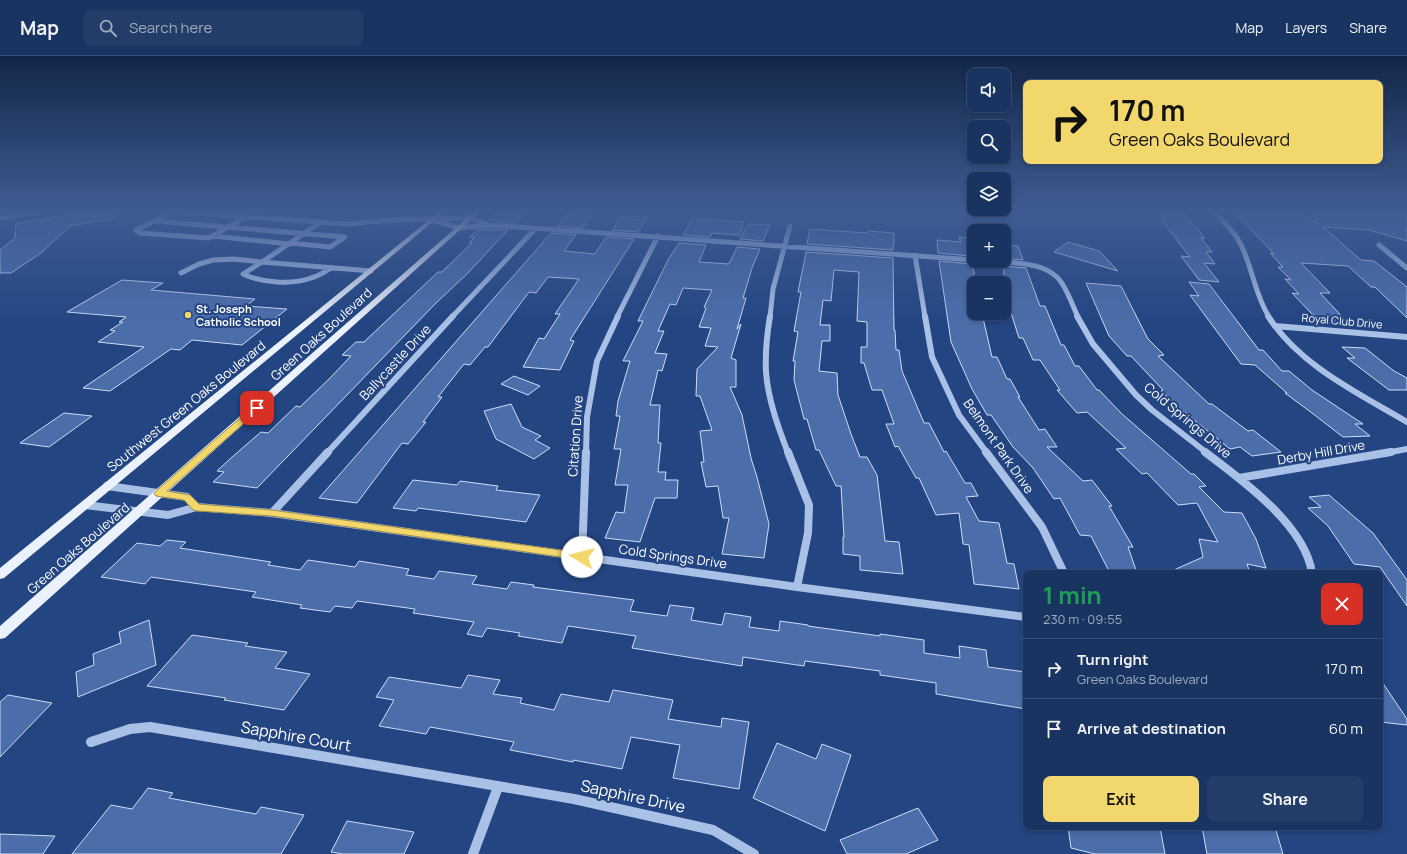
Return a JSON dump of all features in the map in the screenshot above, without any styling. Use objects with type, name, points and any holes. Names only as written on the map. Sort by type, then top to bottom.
[{"type":"main road","name":"Southwest Green Oaks Boulevard","points":[[0,575],[398,248]]},
{"type":"main road","name":"Green Oaks Boulevard","points":[[0,634],[436,248]]},
{"type":"street","points":[[283,248],[243,274],[250,278],[298,281],[314,277],[331,268]]},
{"type":"street","name":"Ballycastle Drive","points":[[272,513],[516,248]]},
{"type":"street","name":"Citation Drive","points":[[582,557],[587,417],[597,361],[610,331],[652,248]]},
{"type":"street","points":[[783,248],[773,289],[767,338],[766,371],[769,395],[785,445],[809,505],[808,533],[797,587]]},
{"type":"street","points":[[817,248],[967,259]]},
{"type":"street","points":[[1242,248],[1262,306],[1275,326],[1298,351],[1324,370],[1407,422]]},
{"type":"street","points":[[1383,248],[1407,268]]},
{"type":"street","name":"Belmont Park Drive","points":[[915,255],[932,357],[935,364],[959,415],[1042,527],[1063,570]]},
{"type":"street","points":[[181,272],[207,261],[224,259],[371,271]]},
{"type":"street","name":"Cold Springs Drive","points":[[1011,264],[1036,266],[1046,270],[1063,284],[1081,324],[1093,344],[1136,396],[1239,478],[1288,523],[1302,545],[1312,570]]},
{"type":"street","name":"Royal Club Drive","points":[[1275,326],[1407,337]]},
{"type":"street","name":"Derby Hill Drive","points":[[1239,478],[1407,449]]},
{"type":"street","name":"Cold Springs Drive","points":[[107,486],[187,497],[197,507]]},
{"type":"street","name":"Cold Springs Drive","points":[[85,505],[168,515],[197,507],[272,513],[797,587],[1023,617]]},
{"type":"street","name":"Sapphire Court","points":[[91,742],[130,729],[150,727],[498,787]]},
{"type":"street","points":[[473,854],[498,787]]},
{"type":"street","name":"Sapphire Drive","points":[[498,787],[574,800],[713,830],[754,854]]},
{"type":"building","points":[[2,248],[46,248],[11,273],[0,273],[0,250]]},
{"type":"building","points":[[467,248],[491,248],[257,488],[213,482],[224,472],[217,471],[231,458],[261,432],[268,433],[296,406],[300,407],[330,378],[351,356],[342,355],[356,342],[364,342],[438,272],[442,272]]},
{"type":"building","points":[[538,248],[566,248],[564,251],[595,254],[599,248],[628,248],[570,340],[574,341],[560,370],[523,367],[539,338],[544,339],[560,314],[555,314],[579,279],[548,277],[536,293],[529,292],[488,347],[485,347],[470,365],[464,364],[438,397],[442,397],[423,422],[426,422],[408,444],[402,443],[357,503],[319,498]]},
{"type":"building","points":[[676,248],[705,248],[699,262],[729,264],[736,248],[760,249],[752,268],[743,298],[746,298],[737,329],[741,324],[731,358],[736,360],[736,387],[730,387],[742,415],[751,458],[769,524],[764,558],[722,554],[729,518],[723,518],[718,486],[706,487],[701,462],[704,462],[700,431],[712,430],[700,396],[696,396],[697,369],[718,347],[705,346],[711,328],[699,327],[706,308],[704,307],[712,290],[683,288],[676,305],[670,304],[658,331],[664,331],[655,353],[667,354],[662,371],[658,370],[650,405],[660,405],[658,443],[661,443],[658,472],[666,472],[665,480],[678,480],[677,498],[655,498],[640,542],[605,538],[616,512],[624,513],[628,485],[615,485],[621,449],[614,449],[620,416],[616,416],[618,401],[630,361],[623,361],[643,321],[638,321],[668,260]]},
{"type":"building","points":[[868,248],[893,248],[893,250]]},
{"type":"building","points":[[938,248],[967,248],[967,256],[938,253]]},
{"type":"building","points":[[1011,248],[1019,248],[1023,260],[1011,259]]},
{"type":"building","points":[[1059,248],[1089,248],[1099,251],[1118,271],[1054,252]]},
{"type":"building","points":[[1183,248],[1209,248],[1212,252],[1206,252],[1215,264],[1204,263],[1219,282],[1199,280],[1181,256],[1190,257]]},
{"type":"building","points":[[1269,248],[1347,248],[1361,260],[1374,261],[1407,287],[1407,318],[1375,287],[1371,287],[1348,266],[1301,263],[1330,293],[1320,293],[1350,325],[1319,322],[1319,319],[1312,314],[1292,293],[1299,294],[1285,279],[1291,280],[1278,267],[1283,267],[1270,253],[1274,254]]},
{"type":"building","points":[[806,252],[893,258],[894,330],[896,350],[899,350],[902,371],[924,423],[929,423],[944,452],[946,451],[965,483],[971,483],[978,496],[966,497],[979,521],[999,523],[1007,563],[1014,564],[1019,589],[974,584],[969,545],[963,544],[959,513],[936,515],[919,478],[916,478],[898,446],[895,447],[886,424],[894,424],[882,390],[872,390],[864,363],[861,363],[861,347],[867,347],[867,322],[857,321],[859,272],[834,270],[831,301],[823,300],[820,325],[830,325],[830,341],[822,341],[819,371],[837,373],[838,395],[860,457],[867,457],[877,475],[885,541],[899,542],[903,574],[860,570],[860,556],[843,554],[844,537],[841,486],[836,486],[819,450],[816,450],[807,419],[804,419],[794,380],[795,361],[793,361],[798,332],[794,331],[801,292],[798,292]]},
{"type":"building","points":[[939,261],[967,264],[967,268],[973,268],[974,276],[967,276],[967,320],[983,320],[992,357],[997,357],[1007,379],[1010,379],[1020,397],[1018,397],[1039,430],[1045,429],[1057,447],[1047,447],[1083,481],[1092,480],[1112,506],[1109,506],[1133,547],[1128,547],[1136,570],[1108,570],[1091,536],[1080,535],[1060,498],[1054,499],[1033,468],[1013,447],[991,415],[987,415],[972,389],[951,342]]},
{"type":"building","points":[[1011,267],[1026,268],[1040,306],[1045,306],[1061,345],[1064,345],[1075,366],[1079,366],[1097,390],[1099,390],[1122,414],[1191,474],[1194,474],[1206,486],[1199,487],[1224,512],[1242,513],[1256,539],[1266,568],[1247,564],[1249,570],[1174,570],[1203,557],[1199,539],[1218,542],[1197,503],[1178,505],[1147,473],[1142,474],[1116,449],[1126,448],[1087,412],[1077,413],[1057,390],[1060,390],[1040,360],[1033,360],[1023,338],[1019,338],[1011,312],[1011,276],[1004,276],[1004,268],[1011,268]]},
{"type":"building","name":"St. Joseph Catholic School","points":[[122,280],[163,283],[151,290],[255,299],[246,306],[287,309],[242,345],[192,340],[180,350],[171,349],[110,391],[83,388],[144,347],[98,342],[115,331],[110,330],[123,322],[119,322],[126,317],[67,312]]},
{"type":"building","points":[[1189,282],[1209,284],[1259,350],[1263,350],[1282,371],[1289,371],[1312,390],[1363,424],[1355,424],[1370,436],[1343,437],[1285,393],[1287,393],[1255,365],[1241,364],[1190,295],[1199,296]]},
{"type":"building","points":[[1086,283],[1121,286],[1148,339],[1164,355],[1158,356],[1209,404],[1212,404],[1248,431],[1253,430],[1281,452],[1252,456],[1240,447],[1230,449],[1173,403],[1161,391],[1163,390],[1131,356],[1127,356],[1109,336]]},
{"type":"building","points":[[1342,347],[1365,348],[1394,371],[1407,378],[1407,390],[1389,390],[1347,358],[1355,358]]},
{"type":"building","points":[[514,376],[540,386],[528,395],[501,384]]},
{"type":"building","points":[[511,404],[522,427],[541,436],[535,440],[550,448],[534,459],[496,439],[484,411]]},
{"type":"building","points":[[64,413],[92,416],[49,447],[20,443]]},
{"type":"building","points":[[413,480],[457,485],[460,481],[498,486],[496,490],[540,495],[526,522],[418,508],[416,511],[393,508]]},
{"type":"building","points":[[1329,495],[1373,533],[1407,580],[1407,606],[1380,567],[1354,564],[1328,526],[1308,508],[1321,507],[1309,497]]},
{"type":"building","points":[[167,540],[186,542],[180,548],[271,562],[268,565],[300,570],[308,560],[355,567],[359,561],[409,569],[406,575],[434,579],[439,571],[477,576],[472,584],[507,589],[511,582],[534,585],[533,587],[634,600],[630,611],[667,616],[670,605],[694,608],[691,620],[722,625],[725,613],[751,617],[749,627],[779,631],[780,621],[880,636],[880,634],[924,640],[924,653],[960,658],[959,646],[986,650],[988,667],[1023,672],[1023,708],[936,694],[936,683],[880,675],[880,671],[805,661],[804,666],[743,657],[742,666],[632,648],[636,636],[568,626],[562,643],[518,636],[520,633],[487,628],[482,637],[467,634],[474,622],[413,613],[415,609],[357,601],[352,608],[335,606],[330,612],[300,608],[302,605],[252,597],[256,592],[151,577],[145,584],[101,577],[137,543],[160,546]]},
{"type":"building","points":[[149,620],[156,665],[78,697],[76,672],[94,665],[93,654],[121,643],[119,632]]},
{"type":"building","points":[[192,635],[248,643],[245,646],[287,652],[275,668],[310,674],[284,710],[224,700],[226,698],[147,686]]},
{"type":"building","points":[[468,675],[500,680],[493,694],[522,698],[520,703],[554,710],[561,694],[609,702],[613,690],[673,700],[668,719],[721,727],[722,718],[749,722],[739,789],[673,778],[680,745],[631,737],[622,769],[573,760],[573,762],[510,750],[514,742],[430,727],[426,734],[379,726],[394,700],[376,697],[389,677],[461,688]]},
{"type":"building","points":[[1383,683],[1407,719],[1407,725],[1383,722]]},
{"type":"building","points":[[8,695],[52,703],[0,757],[0,702]]},
{"type":"building","points":[[777,743],[816,759],[822,744],[851,755],[825,831],[753,798]]},
{"type":"building","points":[[148,788],[173,793],[169,798],[256,814],[261,807],[304,815],[281,854],[72,854],[111,805],[132,809]]},
{"type":"building","points":[[918,808],[938,840],[906,854],[847,854],[840,840]]},
{"type":"building","points":[[347,821],[414,832],[404,854],[343,854],[331,852]]},
{"type":"building","points":[[1068,830],[1161,830],[1165,854],[1095,854],[1071,848]]},
{"type":"building","points":[[1203,830],[1276,830],[1283,854],[1207,854]]},
{"type":"building","points":[[0,834],[55,836],[43,854],[0,854]]},
{"type":"place","name":"St. Joseph Catholic School","points":[[188,315]]},
{"type":"route","points":[[257,408],[159,493],[187,497],[197,507],[272,513],[582,557]]}]
